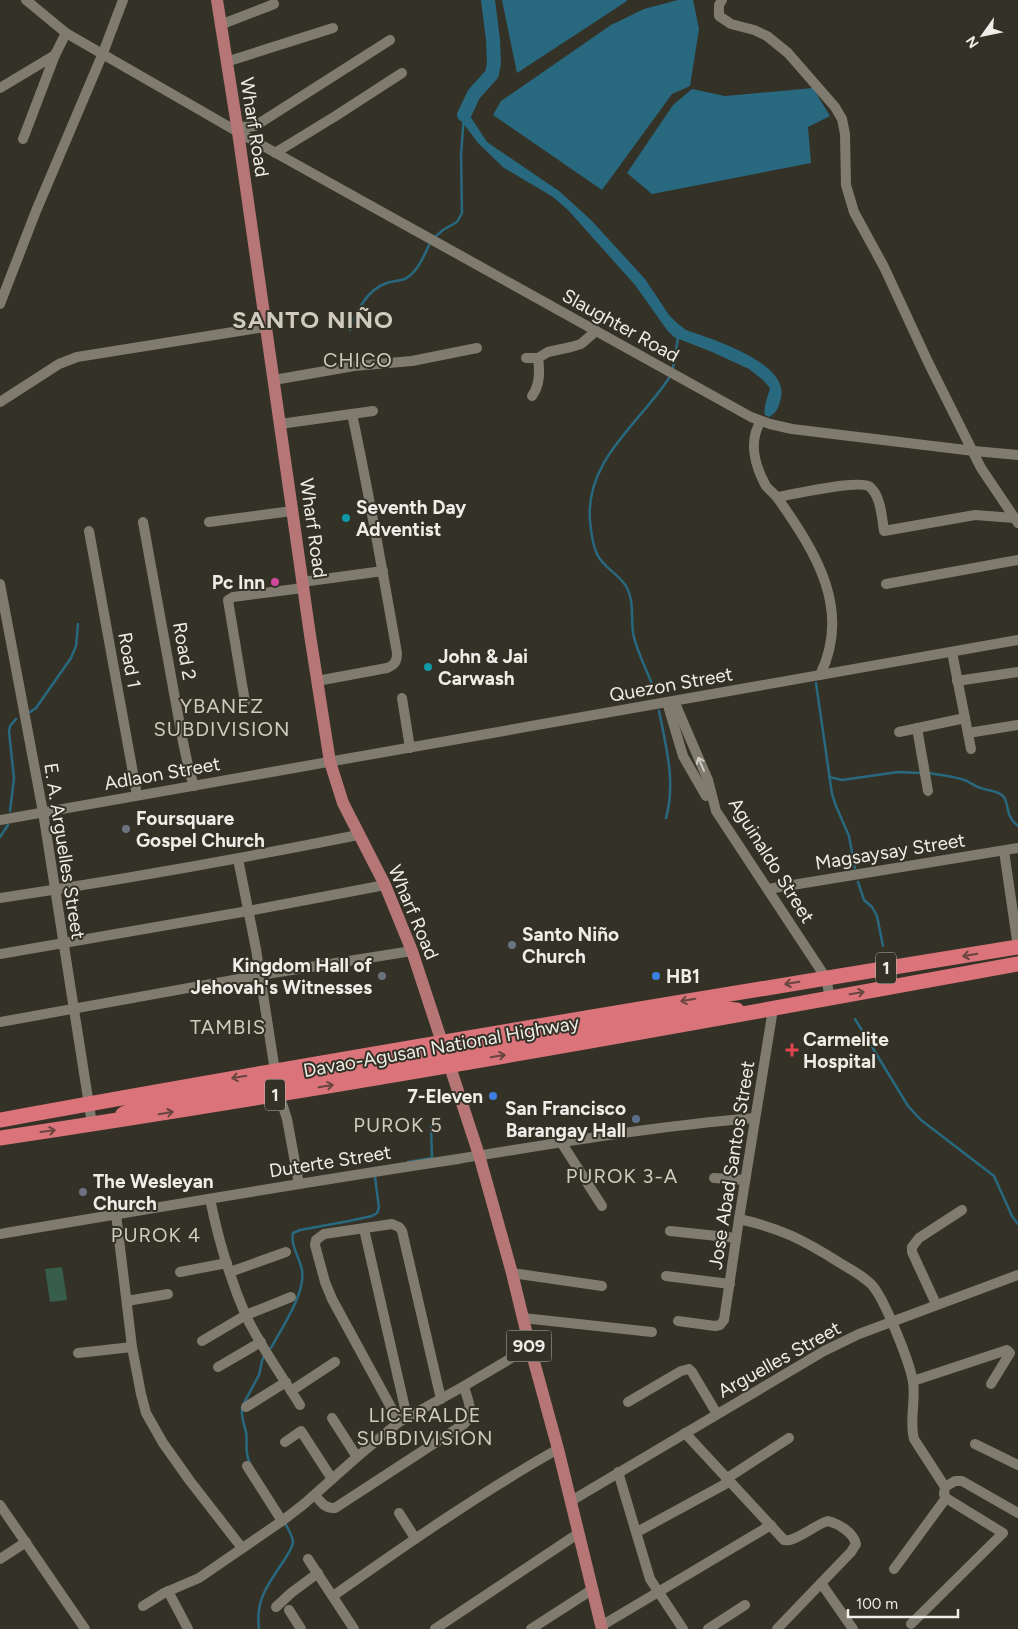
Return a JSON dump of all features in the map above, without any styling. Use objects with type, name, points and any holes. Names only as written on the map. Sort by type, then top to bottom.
[{"type":"highway","name":"Davao-Agusan National Highway","points":[[0,1120],[442,1042],[1018,947]]},
{"type":"highway","name":"Davao-Agusan National Highway","points":[[0,1138],[96,1124],[450,1065],[1018,964]]},
{"type":"highway","name":"Davao-Agusan National Highway","points":[[714,1008],[754,990]]},
{"type":"highway","name":"Davao-Agusan National Highway","points":[[96,1124],[143,1106],[548,1036],[714,1008],[765,1010]]},
{"type":"highway","name":"Davao-Agusan National Highway","points":[[93,1103],[143,1106]]},
{"type":"main road","name":"Wharf Road","points":[[217,0],[330,762],[340,794],[358,835],[385,885],[412,951],[442,1042]]},
{"type":"main road","name":"909","points":[[442,1042],[479,1155],[512,1273],[558,1449],[601,1627]]},
{"type":"street","name":"Slaughter Road","points":[[26,0],[66,33],[237,129],[275,153],[716,398],[761,421],[792,429],[1018,455]]},
{"type":"street","points":[[0,304],[36,211],[123,0]]},
{"type":"street","points":[[722,0],[719,5],[719,16],[731,24],[754,30],[767,36],[788,53],[835,107],[842,119],[846,185],[854,212],[884,267],[928,362],[985,474],[1016,520]]},
{"type":"street","points":[[220,25],[274,4]]},
{"type":"street","points":[[226,62],[333,28]]},
{"type":"street","points":[[23,140],[55,55],[66,33]]},
{"type":"street","points":[[237,129],[255,126],[390,40]]},
{"type":"street","points":[[0,88],[55,55]]},
{"type":"street","points":[[275,153],[402,73]]},
{"type":"street","points":[[0,402],[59,364],[77,358],[265,327]]},
{"type":"street","points":[[526,358],[538,358],[548,352],[580,344],[596,331]]},
{"type":"street","points":[[274,380],[354,366],[412,361],[477,348]]},
{"type":"street","points":[[532,396],[537,389],[540,372],[538,358]]},
{"type":"street","points":[[280,424],[373,411]]},
{"type":"street","points":[[317,681],[388,668],[397,660],[367,483],[352,414]]},
{"type":"street","points":[[761,421],[754,438],[756,459],[766,484],[778,497],[810,549],[826,583],[833,633],[828,658],[820,675]]},
{"type":"street","points":[[778,497],[850,484],[866,484],[877,498],[884,532],[975,515],[1016,520]]},
{"type":"street","points":[[209,522],[292,511]]},
{"type":"street","name":"Road 2","points":[[143,522],[182,737],[194,786]]},
{"type":"street","name":"Road 1","points":[[89,531],[137,795]]},
{"type":"street","points":[[886,584],[1018,560]]},
{"type":"street","points":[[245,702],[228,600],[233,597],[383,571]]},
{"type":"street","name":"E. A. Arguelles Street","points":[[0,584],[43,812],[73,1008],[96,1124]]},
{"type":"street","name":"Quezon Street","points":[[330,762],[1018,640]]},
{"type":"street","points":[[952,652],[971,750]]},
{"type":"street","points":[[958,681],[1018,672]]},
{"type":"street","points":[[402,698],[410,748]]},
{"type":"street","name":"Aguinaldo Street","points":[[670,702],[683,756],[706,796]]},
{"type":"street","name":"Aguinaldo Street","points":[[670,702],[680,717],[708,780],[716,811],[826,978]]},
{"type":"street","points":[[899,732],[965,718]]},
{"type":"street","points":[[968,733],[1018,725]]},
{"type":"street","points":[[917,728],[928,791]]},
{"type":"street","name":"Adlaon Street","points":[[0,820],[330,762]]},
{"type":"street","points":[[0,898],[238,859],[358,835]]},
{"type":"street","name":"Magsaysay Street","points":[[768,890],[1018,848]]},
{"type":"street","points":[[1004,851],[1018,947]]},
{"type":"street","points":[[238,859],[260,975],[275,1071]]},
{"type":"street","points":[[0,954],[385,885]]},
{"type":"street","points":[[0,1022],[260,975],[412,951]]},
{"type":"street","points":[[826,978],[830,998]]},
{"type":"street","name":"Jose Abad Santos Street","points":[[678,1321],[715,1326],[720,1325],[724,1320],[755,1118],[765,1010]]},
{"type":"street","points":[[279,1094],[287,1119],[299,1184]]},
{"type":"street","name":"Duterte Street","points":[[0,1234],[561,1142],[675,1126],[755,1118]]},
{"type":"street","points":[[561,1142],[602,1206]]},
{"type":"street","points":[[714,1178],[745,1180]]},
{"type":"street","points":[[210,1199],[228,1267],[246,1314],[300,1405]]},
{"type":"street","points":[[936,1304],[912,1252],[912,1247],[919,1238],[962,1210]]},
{"type":"street","points":[[116,1214],[132,1347],[146,1413],[153,1427],[190,1481],[242,1548]]},
{"type":"street","points":[[739,1219],[762,1224],[796,1237],[871,1284],[880,1296],[905,1355],[913,1381],[912,1430],[918,1445],[945,1487],[944,1494],[946,1498],[1003,1533],[911,1624]]},
{"type":"street","points":[[403,1419],[332,1299],[325,1282],[315,1245],[316,1240],[324,1234],[392,1224],[399,1227],[402,1231],[441,1399]]},
{"type":"street","points":[[364,1229],[403,1419]]},
{"type":"street","points":[[670,1231],[736,1238]]},
{"type":"street","points":[[180,1272],[228,1267],[286,1252]]},
{"type":"street","points":[[512,1273],[602,1286]]},
{"type":"street","name":"Arguelles Street","points":[[571,1501],[824,1351],[858,1334],[1018,1275]]},
{"type":"street","points":[[666,1276],[730,1284]]},
{"type":"street","points":[[127,1301],[168,1294]]},
{"type":"street","points":[[202,1341],[246,1314],[291,1297]]},
{"type":"street","points":[[523,1318],[652,1332]]},
{"type":"street","points":[[218,1367],[261,1342]]},
{"type":"street","points":[[78,1353],[132,1347]]},
{"type":"street","points":[[143,1606],[168,1591],[199,1578],[282,1521],[403,1419],[530,1347]]},
{"type":"street","points":[[913,1381],[1007,1350],[1010,1353],[1008,1358],[991,1384]]},
{"type":"street","points":[[246,1407],[335,1362]]},
{"type":"street","points":[[628,1402],[680,1371],[689,1369],[717,1414]]},
{"type":"street","points":[[315,1495],[325,1506],[335,1508],[464,1424],[470,1417],[470,1411],[464,1386]]},
{"type":"street","points":[[332,1418],[357,1457]]},
{"type":"street","points":[[285,1442],[301,1431],[332,1479]]},
{"type":"street","points":[[684,1434],[787,1541],[828,1521],[842,1527],[855,1540],[854,1548],[821,1583],[788,1625],[777,1629]]},
{"type":"street","points":[[636,1532],[727,1480],[789,1438]]},
{"type":"street","points":[[975,1444],[1018,1465]]},
{"type":"street","points":[[333,1596],[480,1494],[558,1449]]},
{"type":"street","points":[[247,1466],[282,1521]]},
{"type":"street","points":[[618,1472],[650,1579],[683,1629]]},
{"type":"street","points":[[945,1487],[955,1481],[962,1481],[1018,1513]]},
{"type":"street","points":[[894,1570],[946,1498]]},
{"type":"street","points":[[0,1505],[85,1629]]},
{"type":"street","points":[[399,1513],[415,1538]]},
{"type":"street","points":[[601,1627],[771,1525]]},
{"type":"street","points":[[435,1629],[579,1533]]},
{"type":"street","points":[[0,1559],[26,1542]]},
{"type":"street","points":[[308,1559],[354,1629]]},
{"type":"street","points":[[276,1607],[318,1573]]},
{"type":"street","points":[[821,1583],[853,1629]]},
{"type":"street","points":[[531,1629],[593,1589]]},
{"type":"street","points":[[168,1591],[188,1629]]},
{"type":"street","points":[[708,1629],[745,1605]]},
{"type":"street","points":[[289,1610],[301,1629]]},
{"type":"green space","points":[[62,1267],[67,1300],[50,1302],[45,1269]]},
{"type":"water","points":[[502,0],[626,0],[627,1],[517,73]]},
{"type":"water","points":[[678,0],[693,0],[699,29],[690,86],[672,94],[602,190],[493,115],[501,101],[611,25],[644,9]]},
{"type":"water","points":[[813,88],[830,116],[808,127],[811,163],[652,194],[627,173],[673,105],[692,89],[725,96]]},
{"type":"water","points":[[466,110],[487,142],[559,191],[591,220],[645,279],[669,315],[678,324],[686,330],[713,339],[746,354],[773,373],[780,385],[781,398],[776,411],[769,417],[765,415],[765,405],[770,388],[749,369],[674,337],[635,285],[568,210],[553,197],[504,168],[478,143],[463,123]]},
{"type":"waterway","points":[[464,115],[474,94],[492,74],[494,63],[493,40],[488,0]]},
{"type":"waterway","points":[[435,237],[457,222],[462,213],[461,155],[464,115]]},
{"type":"waterway","points":[[350,330],[359,309],[368,296],[380,286],[406,279],[412,274],[429,245]]},
{"type":"waterway","points":[[673,368],[678,338]]},
{"type":"waterway","points":[[655,693],[635,641],[629,593],[624,583],[607,567],[595,550],[590,521],[591,499],[596,479],[605,461],[616,444],[669,378]]},
{"type":"waterway","points":[[30,712],[36,708],[71,658],[76,646],[78,624]]},
{"type":"waterway","points":[[816,683],[832,794],[849,836],[855,868]]},
{"type":"waterway","points":[[659,711],[670,778],[669,805],[666,818]]},
{"type":"waterway","points":[[10,811],[14,778],[9,732],[10,726],[16,719]]},
{"type":"waterway","points":[[829,777],[842,780],[898,772],[921,773]]},
{"type":"waterway","points":[[928,773],[958,778],[1001,794],[1005,799],[1011,818],[1018,826]]},
{"type":"waterway","points":[[0,837],[8,825]]},
{"type":"waterway","points":[[858,882],[864,900],[872,907],[877,916],[883,946]]},
{"type":"waterway","points":[[855,1019],[908,1106],[921,1120],[994,1176],[1012,1216],[1018,1224]]},
{"type":"waterway","points":[[408,1162],[432,1158],[431,1125]]},
{"type":"waterway","points":[[271,1348],[297,1299],[302,1279],[302,1270],[292,1237],[293,1233],[372,1216],[377,1213],[379,1208],[375,1177]]},
{"type":"waterway","points":[[244,1403],[259,1375],[264,1356]]},
{"type":"waterway","points":[[242,1408],[242,1417],[247,1436],[247,1455],[250,1464]]},
{"type":"waterway","points":[[259,1629],[259,1609],[264,1592],[293,1544],[292,1536],[285,1523]]},
{"type":"place","name":"Seventh Day Adventist","points":[[346,518]]},
{"type":"place","name":"Pc Inn","points":[[275,582]]},
{"type":"place","name":"John & Jai Carwash","points":[[428,667]]},
{"type":"place","name":"Foursquare Gospel Church","points":[[126,829]]},
{"type":"place","name":"Santo Niño Church","points":[[512,945]]},
{"type":"place","name":"Kingdom Hall of Jehovah's Witnesses","points":[[382,976]]},
{"type":"place","name":"HB1","points":[[656,976]]},
{"type":"place","name":"Carmelite Hospital","points":[[792,1050]]},
{"type":"place","name":"7-Eleven","points":[[493,1096]]},
{"type":"place","name":"San Francisco Barangay Hall","points":[[636,1119]]},
{"type":"place","name":"The Wesleyan Church","points":[[83,1192]]},
{"type":"district","name":"SANTO NIÑO","points":[[313,320]]},
{"type":"district","name":"CHICO","points":[[358,360]]},
{"type":"district","name":"YBANEZ SUBDIVISION","points":[[222,718]]},
{"type":"district","name":"TAMBIS","points":[[228,1027]]},
{"type":"district","name":"PUROK 5","points":[[398,1125]]},
{"type":"district","name":"PUROK 3-A","points":[[622,1176]]},
{"type":"district","name":"PUROK 4","points":[[156,1235]]},
{"type":"district","name":"LICERALDE SUBDIVISION","points":[[425,1426]]}]
